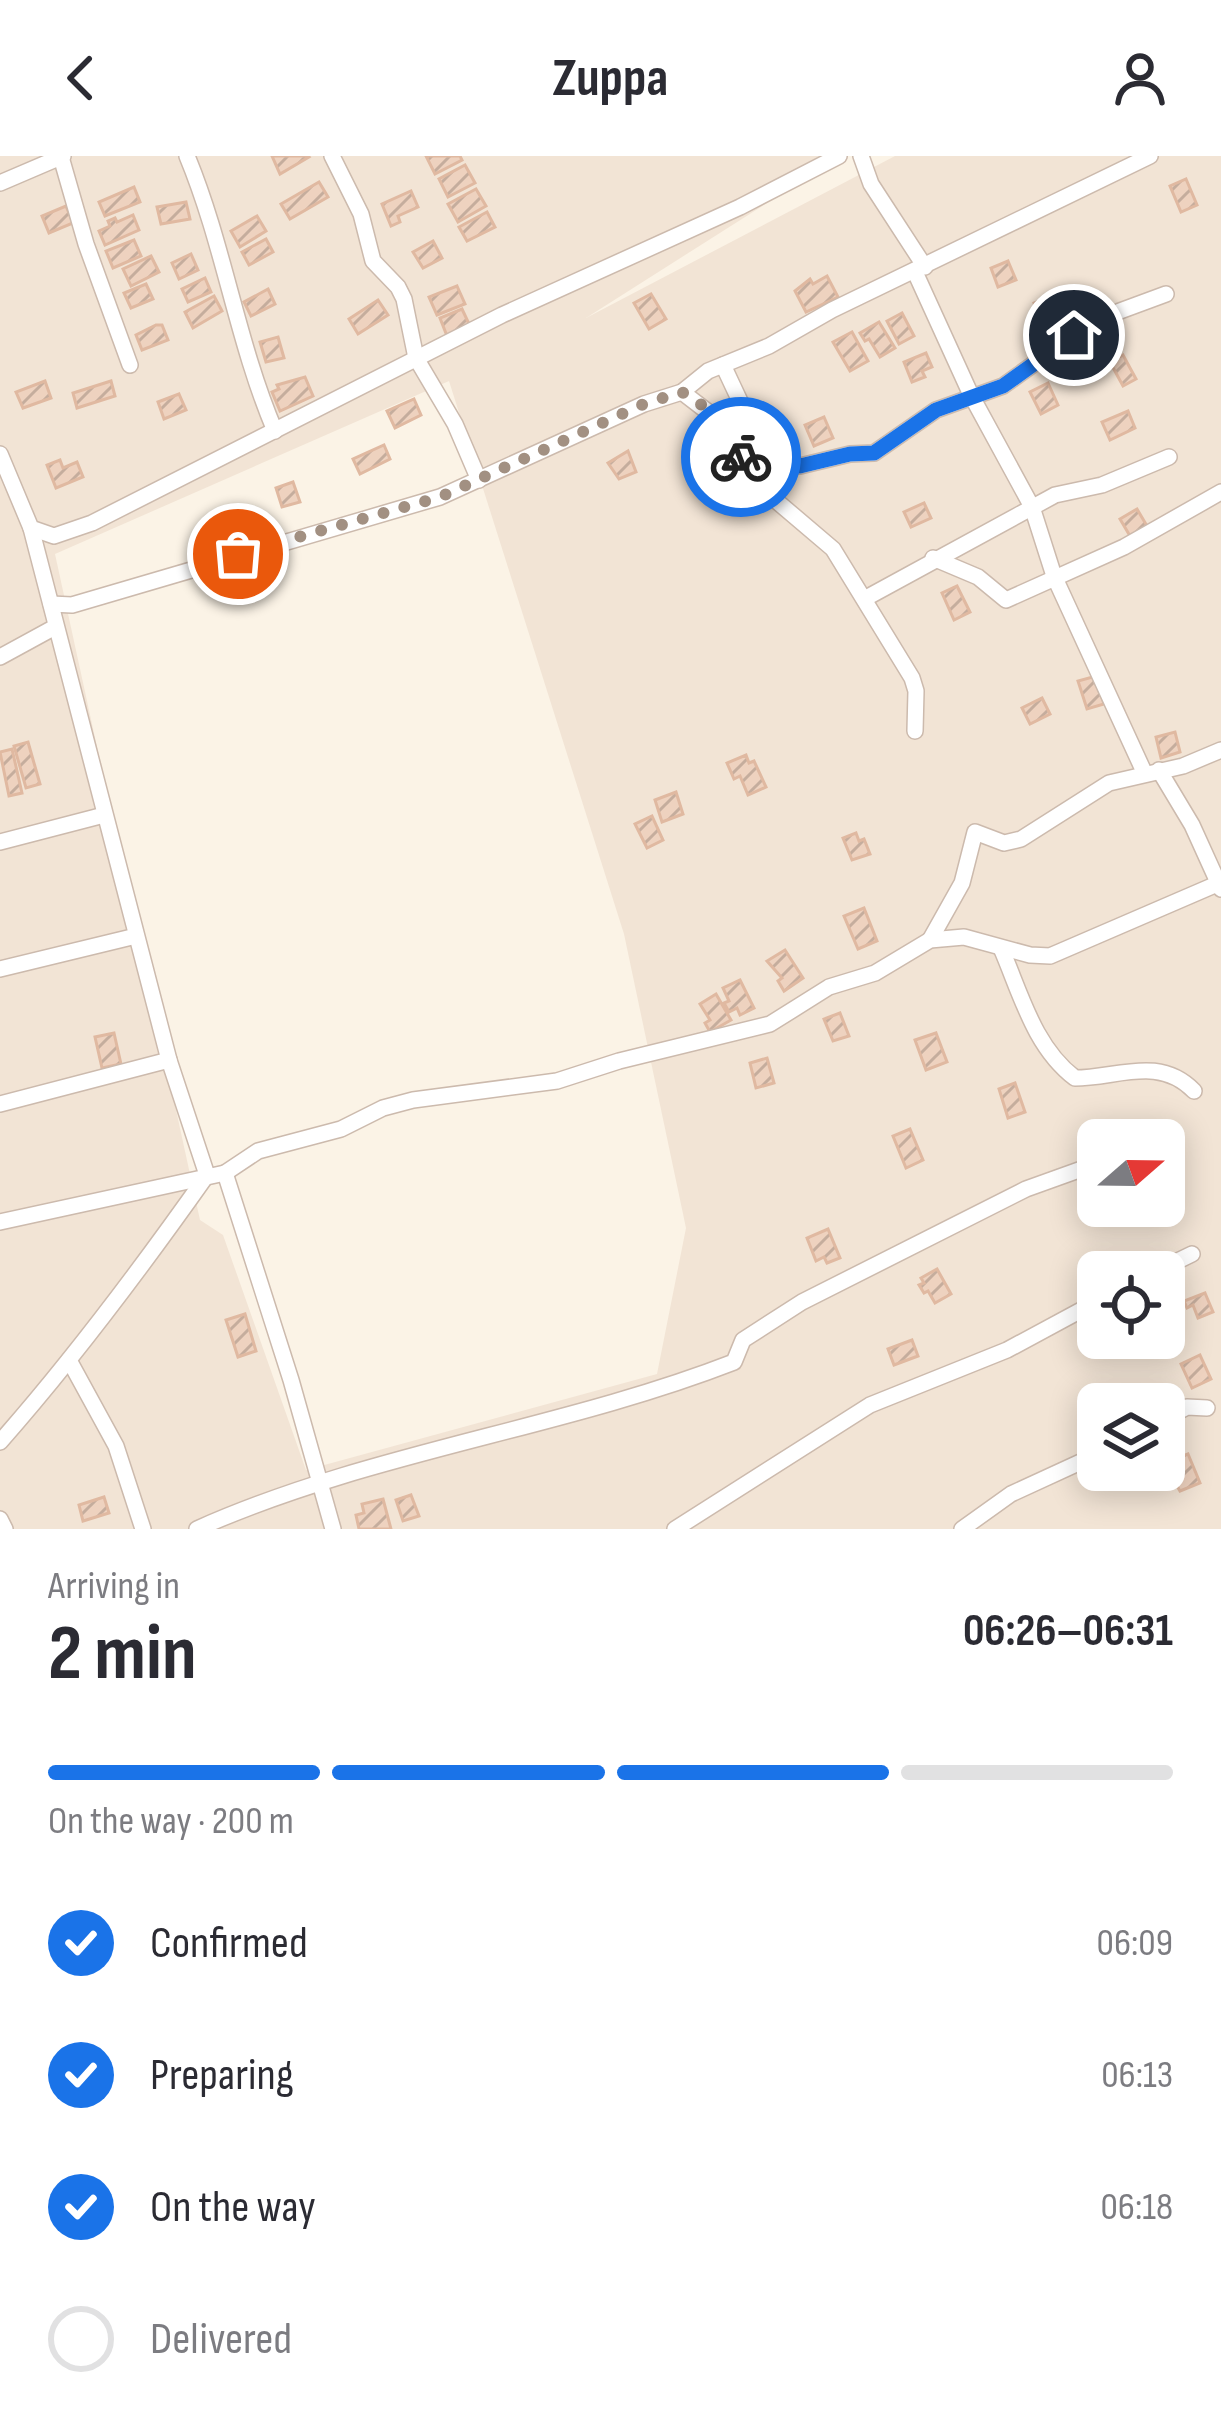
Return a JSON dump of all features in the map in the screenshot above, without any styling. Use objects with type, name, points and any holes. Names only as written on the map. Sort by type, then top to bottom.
[{"type":"street","points":[[187,156],[207,205],[253,380],[275,431]]},
{"type":"street","points":[[332,156],[361,214],[373,261],[404,299],[416,358],[455,424],[479,480]]},
{"type":"street","points":[[31,528],[54,536],[92,524],[416,358],[839,156]]},
{"type":"street","points":[[0,1222],[225,1173],[258,1150],[341,1129],[383,1108],[413,1100],[557,1081],[770,1024],[829,987],[874,973],[930,940],[964,937],[1050,956],[1219,886],[1192,825],[1152,772],[1054,576],[1033,507],[971,395],[920,269],[860,156]]},
{"type":"street","points":[[51,604],[73,605],[440,497],[644,404],[682,392],[708,371],[769,346],[832,310],[1150,156]]},
{"type":"street","points":[[0,183],[62,157],[86,244],[130,364]]},
{"type":"street","points":[[740,457],[800,466],[874,453],[936,410],[1003,386],[1054,346],[1101,320],[1166,294]]},
{"type":"street","points":[[723,365],[774,464]]},
{"type":"street","points":[[682,392],[700,403],[772,498],[833,549],[912,678],[915,731]]},
{"type":"street","points":[[0,454],[31,528],[169,1060],[207,1174]]},
{"type":"street","points":[[866,598],[1054,495],[1102,485],[1168,457]]},
{"type":"street","points":[[933,558],[978,578],[1006,600],[1124,547],[1221,492]]},
{"type":"street","points":[[0,657],[55,627]]},
{"type":"street","points":[[930,940],[962,883],[975,832],[1004,843],[1021,838],[1091,791],[1184,766],[1221,750]]},
{"type":"street","points":[[0,842],[104,815]]},
{"type":"street","points":[[0,969],[136,936]]},
{"type":"street","points":[[1001,948],[1028,1017],[1058,1065],[1075,1078],[1152,1069],[1184,1081],[1194,1091]]},
{"type":"street","points":[[0,1104],[169,1060]]},
{"type":"street","points":[[197,1529],[320,1482],[669,1386],[734,1362],[743,1340],[802,1302],[1026,1189],[1077,1171]]},
{"type":"street","points":[[225,1173],[333,1529]]},
{"type":"street","points":[[0,1442],[69,1360],[207,1174]]},
{"type":"street","points":[[1185,1257],[1192,1254]]},
{"type":"street","points":[[675,1529],[870,1405],[1007,1350],[1077,1312]]},
{"type":"street","points":[[69,1360],[116,1446],[143,1529]]},
{"type":"street","points":[[1185,1410],[1197,1405],[1207,1408]]},
{"type":"street","points":[[962,1529],[1011,1494],[1077,1464]]},
{"type":"street","points":[[0,1519],[5,1529]]},
{"type":"shaded area","points":[[0,156],[841,156],[586,318],[895,156],[1221,156],[1221,1529],[0,1529]],"holes":[[[449,381],[624,934],[686,1228],[657,1374],[306,1470],[223,1235],[200,1220],[55,554]]]},
{"type":"building","points":[[272,156],[308,156],[309,157],[280,174]]},
{"type":"building","points":[[426,156],[460,156],[462,160],[435,174]]},
{"type":"building","points":[[465,165],[475,183],[448,197],[439,179]]},
{"type":"building","points":[[1186,179],[1197,205],[1181,212],[1170,186]]},
{"type":"building","points":[[319,182],[328,197],[290,219],[281,204]]},
{"type":"building","points":[[134,187],[140,202],[105,216],[99,202]]},
{"type":"building","points":[[476,189],[486,206],[458,222],[448,204]]},
{"type":"building","points":[[411,191],[418,207],[398,216],[400,222],[391,226],[382,204]]},
{"type":"building","points":[[186,202],[190,219],[161,224],[157,207]]},
{"type":"building","points":[[66,206],[73,223],[49,233],[42,216]]},
{"type":"building","points":[[487,212],[495,227],[467,241],[459,227]]},
{"type":"building","points":[[133,215],[139,230],[105,245],[99,231],[110,226],[108,221]]},
{"type":"building","points":[[257,216],[266,231],[240,247],[231,231]]},
{"type":"building","points":[[266,239],[273,252],[249,265],[242,252]]},
{"type":"building","points":[[134,240],[141,256],[113,268],[106,251]]},
{"type":"building","points":[[433,241],[442,258],[423,268],[413,252]]},
{"type":"building","points":[[191,254],[198,270],[179,279],[172,263]]},
{"type":"building","points":[[151,256],[159,272],[131,286],[123,269]]},
{"type":"building","points":[[1008,261],[1016,280],[998,287],[991,268]]},
{"type":"building","points":[[827,276],[838,297],[806,312],[795,291],[810,279],[813,284]]},
{"type":"building","points":[[205,278],[211,292],[188,302],[182,289]]},
{"type":"building","points":[[146,284],[153,299],[131,308],[124,293]]},
{"type":"building","points":[[457,286],[465,304],[437,315],[429,297]]},
{"type":"building","points":[[268,289],[275,304],[251,316],[244,302]]},
{"type":"building","points":[[651,294],[666,319],[649,329],[634,303]]},
{"type":"building","points":[[214,296],[222,311],[193,328],[185,312]]},
{"type":"building","points":[[1046,298],[1051,308],[1058,305],[1063,316],[1042,324],[1034,303]]},
{"type":"building","points":[[378,300],[388,315],[358,334],[349,319]]},
{"type":"building","points":[[462,309],[470,326],[447,336],[440,318]]},
{"type":"building","points":[[902,313],[914,336],[899,344],[887,321]]},
{"type":"building","points":[[879,322],[895,348],[880,357],[860,333]]},
{"type":"building","points":[[162,325],[168,340],[142,350],[136,335]]},
{"type":"building","points":[[852,332],[868,361],[850,371],[833,342]]},
{"type":"building","points":[[278,337],[284,358],[266,362],[260,342]]},
{"type":"building","points":[[926,353],[932,367],[922,371],[925,377],[912,382],[904,362]]},
{"type":"building","points":[[1123,355],[1136,379],[1123,386],[1110,362]]},
{"type":"building","points":[[305,377],[313,396],[280,411],[272,392],[279,389],[277,385]]},
{"type":"building","points":[[45,381],[51,398],[23,408],[16,392]]},
{"type":"building","points":[[111,381],[115,396],[77,408],[73,393]]},
{"type":"building","points":[[1048,383],[1058,405],[1041,414],[1030,392]]},
{"type":"building","points":[[179,394],[186,410],[164,419],[158,402]]},
{"type":"building","points":[[414,399],[421,415],[395,428],[387,411]]},
{"type":"building","points":[[1128,411],[1135,428],[1110,440],[1102,422]]},
{"type":"building","points":[[824,417],[833,438],[814,446],[805,425]]},
{"type":"building","points":[[384,445],[390,459],[360,474],[353,459]]},
{"type":"building","points":[[628,451],[636,472],[619,479],[608,463]]},
{"type":"building","points":[[60,460],[63,468],[77,462],[83,477],[56,488],[47,465]]},
{"type":"building","points":[[293,482],[300,502],[282,507],[276,488]]},
{"type":"building","points":[[924,503],[931,518],[911,527],[904,512]]},
{"type":"building","points":[[1137,509],[1147,526],[1130,536],[1120,519]]},
{"type":"building","points":[[957,586],[970,612],[954,620],[942,593]]},
{"type":"building","points":[[1096,676],[1104,704],[1087,709],[1078,681]]},
{"type":"building","points":[[1042,698],[1050,714],[1030,724],[1022,708]]},
{"type":"building","points":[[1175,732],[1180,752],[1161,758],[1156,737]]},
{"type":"building","points":[[28,742],[40,784],[26,788],[14,746]]},
{"type":"building","points":[[12,749],[22,793],[9,796],[0,752]]},
{"type":"building","points":[[746,755],[749,763],[754,761],[766,787],[748,795],[740,776],[734,779],[727,763]]},
{"type":"building","points":[[676,792],[683,814],[662,822],[655,800]]},
{"type":"building","points":[[652,816],[663,840],[647,848],[635,824]]},
{"type":"building","points":[[856,833],[870,854],[852,860],[843,838]]},
{"type":"building","points":[[864,908],[877,941],[858,949],[844,916]]},
{"type":"building","points":[[785,950],[803,978],[784,991],[778,981],[782,978],[767,961]]},
{"type":"building","points":[[740,980],[754,1008],[740,1015],[737,1008],[729,1012],[723,988]]},
{"type":"building","points":[[716,994],[731,1020],[710,1032],[705,1023],[710,1020],[700,1004]]},
{"type":"building","points":[[840,1013],[849,1036],[833,1041],[824,1019]]},
{"type":"building","points":[[114,1033],[121,1064],[102,1068],[95,1037]]},
{"type":"building","points":[[936,1033],[947,1062],[926,1070],[915,1040]]},
{"type":"building","points":[[767,1058],[774,1083],[756,1088],[750,1063]]},
{"type":"building","points":[[1015,1083],[1025,1112],[1008,1118],[999,1089]]},
{"type":"building","points":[[910,1129],[923,1160],[906,1168],[893,1136]]},
{"type":"building","points":[[828,1229],[840,1258],[816,1261],[807,1238]]},
{"type":"building","points":[[937,1269],[951,1294],[935,1303],[919,1285],[924,1283],[921,1278]]},
{"type":"building","points":[[1205,1293],[1213,1312],[1198,1318],[1193,1305],[1187,1308],[1185,1301]]},
{"type":"building","points":[[245,1314],[256,1351],[238,1357],[226,1320]]},
{"type":"building","points":[[912,1340],[918,1356],[894,1365],[888,1349]]},
{"type":"building","points":[[1200,1355],[1211,1379],[1192,1388],[1181,1364]]},
{"type":"building","points":[[1185,1455],[1200,1483],[1185,1489]]},
{"type":"building","points":[[411,1495],[419,1516],[403,1521],[396,1500]]},
{"type":"building","points":[[104,1497],[109,1513],[83,1521],[79,1505]]},
{"type":"building","points":[[383,1499],[391,1529],[359,1529],[356,1515],[364,1513],[362,1504]]},
{"type":"way so far","points":[[238,554],[440,497],[644,404],[682,392],[700,403],[741,457]]},
{"type":"route","points":[[741,457],[800,466],[874,453],[936,410],[1003,386],[1074,335]]}]
